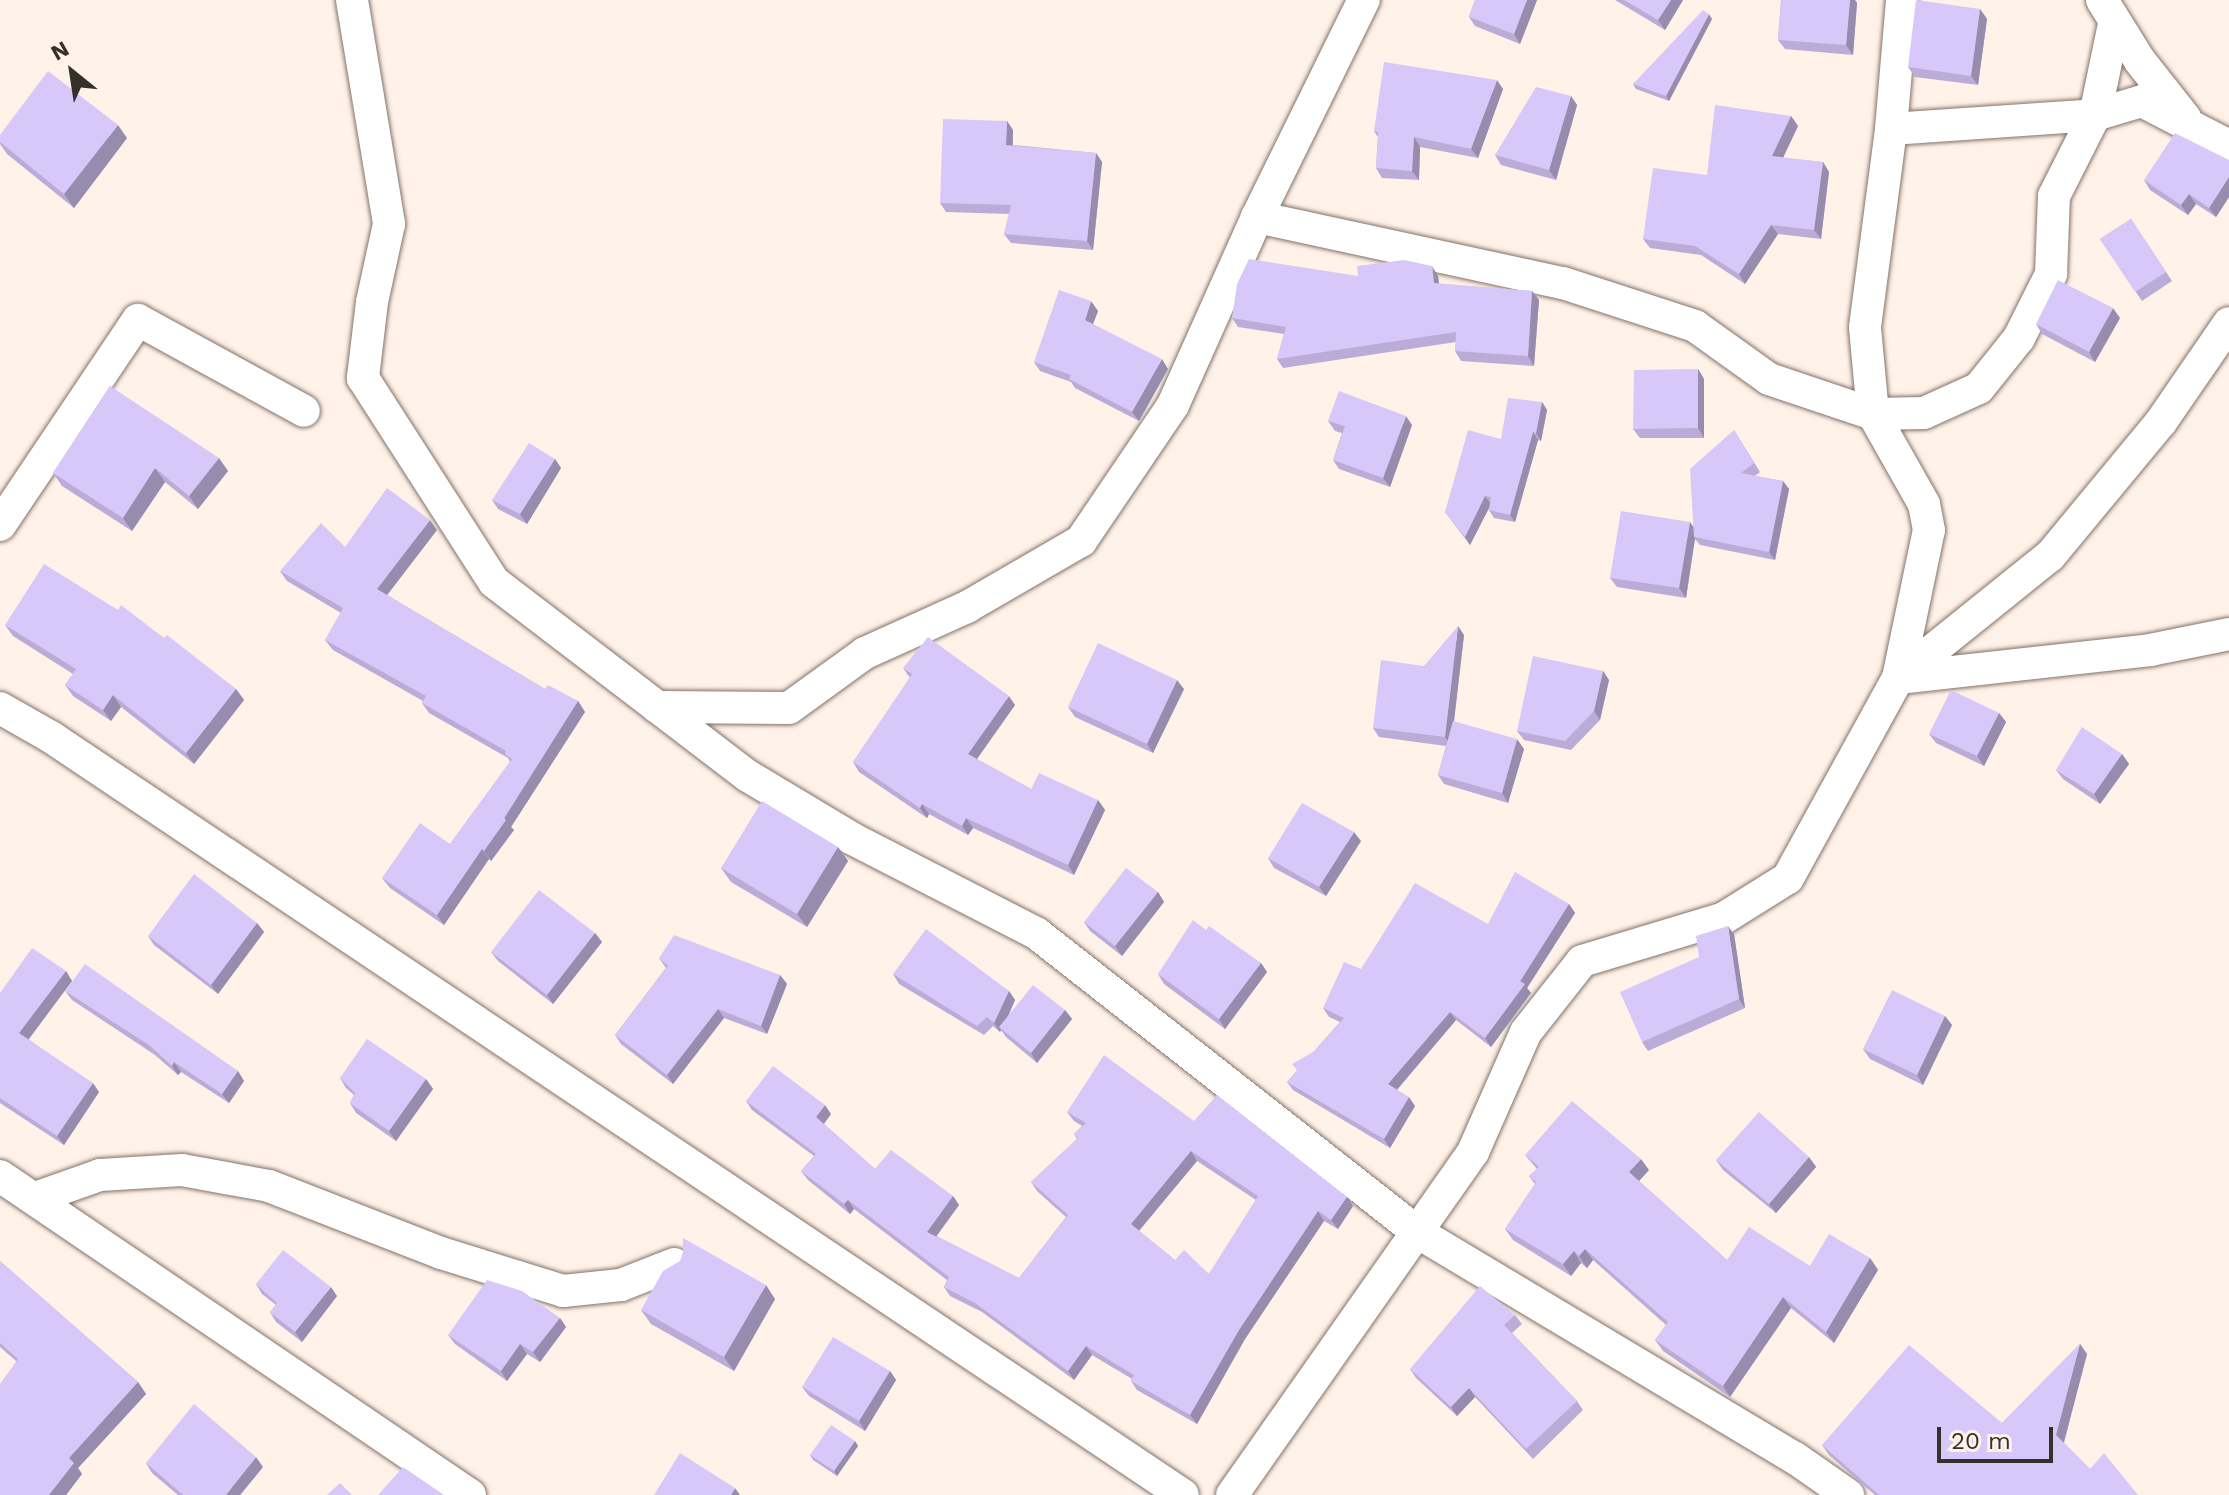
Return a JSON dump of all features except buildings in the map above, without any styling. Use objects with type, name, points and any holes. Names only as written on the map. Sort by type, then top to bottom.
[{"type":"street","points":[[352,0],[389,224],[372,302],[363,378],[494,582],[748,776],[853,839],[1036,933],[1417,1232],[1795,1458],[1848,1495]]},
{"type":"street","points":[[657,707],[789,708],[865,653],[967,607],[1081,541],[1173,405],[1257,217],[1364,0]]},
{"type":"street","points":[[1232,1495],[1473,1152],[1526,1032],[1582,961],[1724,918],[1788,878],[1898,678],[1929,530],[1924,504],[1873,414],[1865,327],[1891,129],[1899,1]]},
{"type":"street","points":[[1257,217],[1563,283],[1695,326],[1769,379],[1873,414],[1924,413],[1979,388],[2019,338],[2051,274],[2054,196],[2095,115],[2112,46],[2108,12]]},
{"type":"street","points":[[2108,12],[2192,127]]},
{"type":"street","points":[[1891,129],[2095,115],[2142,101],[2229,146]]},
{"type":"street","points":[[0,525],[138,320],[304,411]]},
{"type":"street","points":[[1898,678],[2050,556],[2161,422],[2229,323]]},
{"type":"street","points":[[1898,678],[2150,650],[2229,634]]},
{"type":"street","points":[[0,708],[51,737],[1183,1495]]},
{"type":"street","points":[[35,1198],[100,1175],[182,1170],[269,1186],[441,1253],[563,1291],[621,1285],[674,1264]]},
{"type":"street","points":[[0,1176],[470,1495]]}]
